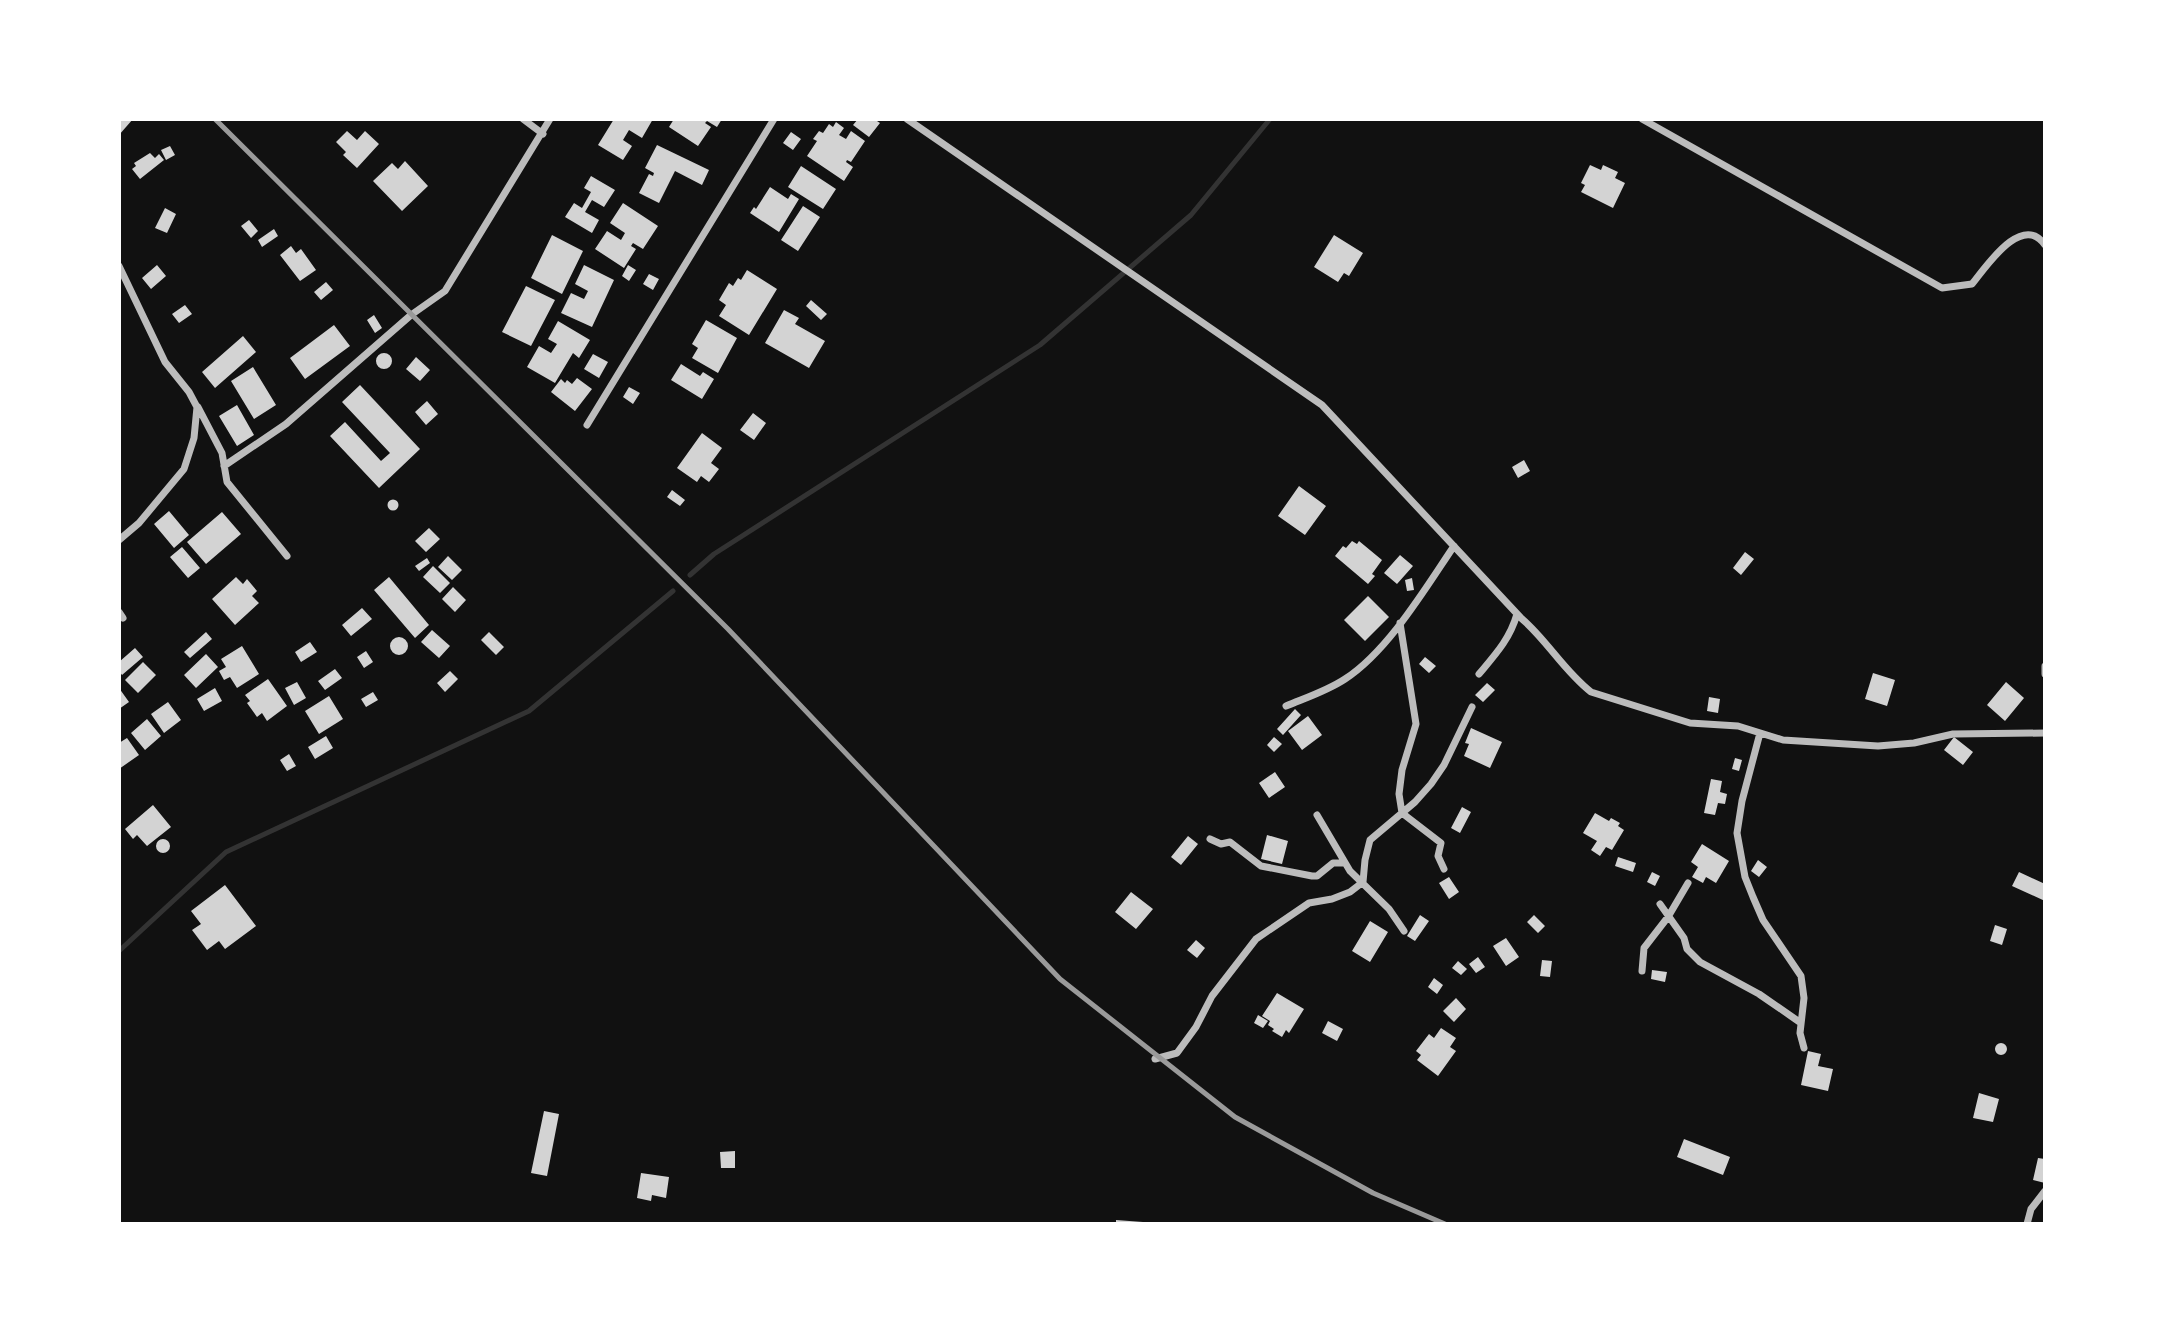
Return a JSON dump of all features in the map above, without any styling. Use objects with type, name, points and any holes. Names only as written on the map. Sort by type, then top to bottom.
[{"type":"street","points":[[523,119],[543,134]]},
{"type":"street","points":[[224,466],[286,424],[411,315],[445,291],[550,119]]},
{"type":"street","points":[[587,425],[774,119]]},
{"type":"street","points":[[907,119],[1322,405],[1517,614],[1539,633],[1564,667],[1591,692],[1690,723],[1738,726],[1783,740],[1878,746],[1914,743],[1953,734],[2045,733]]},
{"type":"street","points":[[1642,119],[1942,288],[1972,284],[2011,239],[2027,234],[2040,238],[2045,245]]},
{"type":"street","points":[[119,266],[165,362],[189,392],[222,453],[227,482],[287,556]]},
{"type":"street","points":[[119,540],[147,515],[184,469],[194,438],[197,407]]},
{"type":"street","points":[[1286,706],[1343,680],[1369,660],[1400,623],[1454,546]]},
{"type":"street","points":[[1479,674],[1503,646],[1512,631],[1517,614]]},
{"type":"street","points":[[1400,623],[1416,724],[1402,770],[1399,794],[1402,813],[1441,843],[1438,856],[1444,869]]},
{"type":"street","points":[[2045,666],[2045,674]]},
{"type":"street","points":[[1155,1059],[1177,1053],[1196,1027],[1217,988],[1256,939],[1309,904],[1350,892],[1363,882],[1364,860],[1370,840],[1431,784],[1444,765],[1472,707]]},
{"type":"street","points":[[1760,733],[1755,760],[1744,790],[1737,833],[1745,877],[1763,920],[1801,976],[1804,998],[1800,1033],[1804,1048]]},
{"type":"street","points":[[1317,815],[1344,863],[1390,909],[1404,932]]},
{"type":"street","points":[[1210,839],[1221,844],[1230,842],[1261,866],[1311,876],[1317,876],[1333,863],[1344,863]]},
{"type":"street","points":[[1642,971],[1644,948],[1668,917],[1688,883]]},
{"type":"street","points":[[1660,904],[1684,937],[1687,948],[1700,962],[1752,989],[1801,1023]]},
{"type":"street","points":[[2027,1224],[2031,1209],[2045,1191]]},
{"type":"building","points":[[119,119],[133,119],[119,135]]},
{"type":"building","points":[[614,119],[653,119],[642,138],[629,130],[623,140],[632,146],[623,160],[598,145]]},
{"type":"building","points":[[674,119],[722,119],[717,127],[707,121],[705,123],[711,127],[698,146],[669,127]]},
{"type":"building","points":[[858,119],[874,119],[880,123],[869,137],[853,125]]},
{"type":"building","points":[[836,122],[844,128],[839,135],[846,139],[851,131],[865,141],[851,162],[847,160],[853,167],[844,181],[807,156],[817,141],[813,139],[819,131],[823,133],[829,124],[833,127]]},
{"type":"building","points":[[347,131],[357,140],[365,131],[379,144],[357,168],[343,155],[346,152],[336,142]]},
{"type":"building","points":[[791,132],[801,139],[793,150],[783,143]]},
{"type":"building","points":[[657,145],[709,170],[702,185],[675,171],[659,203],[639,193],[649,174],[653,176],[654,173],[645,168]]},
{"type":"building","points":[[170,146],[175,155],[166,160],[161,150]]},
{"type":"building","points":[[150,153],[155,158],[159,154],[164,160],[140,179],[132,169],[136,166],[134,163]]},
{"type":"building","points":[[405,161],[428,186],[402,211],[373,181],[392,163],[398,169]]},
{"type":"building","points":[[1590,165],[1601,170],[1603,165],[1618,172],[1615,178],[1625,183],[1613,208],[1581,192],[1585,185],[1581,183]]},
{"type":"building","points":[[801,166],[836,189],[823,209],[788,187]]},
{"type":"building","points":[[591,176],[615,190],[604,207],[592,200],[585,212],[599,220],[592,233],[565,217],[574,203],[582,208],[591,192],[584,188]]},
{"type":"building","points":[[770,187],[788,199],[791,194],[799,199],[779,232],[750,213],[754,207],[756,209]]},
{"type":"building","points":[[623,203],[658,226],[643,249],[633,243],[631,246],[636,249],[624,268],[595,249],[607,231],[621,240],[625,233],[610,223]]},
{"type":"building","points":[[803,206],[820,217],[798,251],[781,240]]},
{"type":"building","points":[[165,208],[176,214],[167,233],[155,228]]},
{"type":"building","points":[[249,220],[258,231],[251,238],[241,226]]},
{"type":"building","points":[[274,229],[278,236],[262,247],[258,240]]},
{"type":"building","points":[[552,235],[583,251],[562,294],[531,278]]},
{"type":"building","points":[[1334,235],[1363,253],[1349,276],[1344,273],[1338,282],[1314,267]]},
{"type":"building","points":[[291,246],[296,253],[301,249],[316,270],[300,281],[280,255]]},
{"type":"building","points":[[157,265],[166,276],[151,289],[142,278]]},
{"type":"building","points":[[584,265],[614,280],[592,327],[561,313],[571,293],[584,299],[588,291],[575,284]]},
{"type":"building","points":[[628,265],[636,270],[629,281],[622,276]]},
{"type":"building","points":[[747,270],[777,289],[749,335],[719,316],[726,305],[719,300],[729,283],[733,286]]},
{"type":"building","points":[[649,274],[659,279],[653,290],[643,284]]},
{"type":"building","points":[[326,282],[333,290],[321,300],[314,292]]},
{"type":"building","points":[[526,286],[555,300],[531,346],[502,332]]},
{"type":"building","points":[[811,300],[827,314],[821,320],[806,306]]},
{"type":"building","points":[[185,305],[192,314],[179,323],[172,314]]},
{"type":"building","points":[[784,310],[799,318],[795,324],[825,341],[809,368],[765,343]]},
{"type":"building","points":[[374,315],[382,328],[375,333],[367,320]]},
{"type":"building","points":[[706,320],[737,338],[718,373],[692,358],[698,348],[692,344]]},
{"type":"building","points":[[558,321],[590,340],[579,358],[573,353],[555,383],[527,367],[539,346],[551,353],[557,344],[548,339]]},
{"type":"building","points":[[334,325],[350,346],[305,379],[290,358]]},
{"type":"building","points":[[243,336],[256,352],[215,388],[202,372]]},
{"type":"building","points":[[384,353],[390,355],[390,367],[384,369],[378,367],[376,361],[378,355]]},
{"type":"building","points":[[593,354],[608,362],[599,378],[584,369]]},
{"type":"building","points":[[416,357],[430,370],[420,381],[406,369]]},
{"type":"building","points":[[681,364],[700,376],[703,372],[714,379],[702,399],[671,380]]},
{"type":"building","points":[[253,367],[276,405],[254,419],[231,381]]},
{"type":"building","points":[[577,378],[592,389],[575,411],[551,392],[561,379],[572,384]]},
{"type":"building","points":[[360,385],[420,449],[379,488],[330,436],[345,422],[381,461],[390,453],[342,402]]},
{"type":"building","points":[[629,387],[640,393],[633,404],[623,397]]},
{"type":"building","points":[[427,401],[438,414],[426,425],[415,412]]},
{"type":"building","points":[[237,405],[254,435],[237,446],[219,416]]},
{"type":"building","points":[[753,413],[766,423],[754,440],[740,430]]},
{"type":"building","points":[[702,433],[722,448],[711,463],[719,469],[709,482],[701,476],[697,482],[677,468]]},
{"type":"building","points":[[1524,460],[1530,471],[1518,478],[1512,467]]},
{"type":"building","points":[[1299,486],[1326,506],[1305,535],[1278,516]]},
{"type":"building","points":[[672,490],[685,500],[680,506],[667,497]]},
{"type":"building","points":[[393,499],[399,505],[393,511],[387,505]]},
{"type":"building","points":[[169,511],[189,535],[174,548],[154,524]]},
{"type":"building","points":[[222,512],[241,534],[206,564],[187,542]]},
{"type":"building","points":[[429,528],[440,539],[426,552],[415,541]]},
{"type":"building","points":[[1352,541],[1357,544],[1359,541],[1382,560],[1368,584],[1335,556],[1343,546],[1346,548]]},
{"type":"building","points":[[182,547],[200,568],[188,578],[170,557]]},
{"type":"building","points":[[1745,552],[1754,559],[1741,575],[1733,568]]},
{"type":"building","points":[[1400,555],[1413,566],[1397,584],[1384,573]]},
{"type":"building","points":[[448,556],[462,570],[452,580],[438,567]]},
{"type":"building","points":[[427,558],[430,563],[419,571],[415,566]]},
{"type":"building","points":[[433,566],[450,583],[440,593],[423,577]]},
{"type":"building","points":[[236,577],[243,584],[247,579],[257,591],[252,596],[259,603],[235,625],[212,599]]},
{"type":"building","points":[[389,577],[429,625],[415,638],[374,590]]},
{"type":"building","points":[[1412,578],[1414,590],[1407,591],[1405,580]]},
{"type":"building","points":[[453,587],[466,600],[455,612],[442,599]]},
{"type":"building","points":[[1368,596],[1389,617],[1365,641],[1344,620]]},
{"type":"building","points":[[362,608],[372,619],[351,636],[342,625]]},
{"type":"building","points":[[432,630],[450,646],[439,658],[421,642]]},
{"type":"building","points":[[206,632],[212,639],[190,658],[184,652]]},
{"type":"building","points":[[489,632],[504,647],[496,655],[481,640]]},
{"type":"building","points":[[399,637],[405,640],[408,646],[405,652],[399,655],[393,652],[390,646],[393,640]]},
{"type":"building","points":[[310,642],[317,652],[301,662],[295,652]]},
{"type":"building","points":[[242,646],[259,674],[237,688],[230,677],[224,680],[219,671],[226,667],[221,659]]},
{"type":"building","points":[[135,648],[143,657],[122,675],[119,662]]},
{"type":"building","points":[[366,651],[373,662],[364,668],[357,657]]},
{"type":"building","points":[[206,654],[218,667],[196,688],[184,675]]},
{"type":"building","points":[[1425,657],[1436,666],[1429,673],[1419,664]]},
{"type":"building","points":[[143,662],[156,675],[138,693],[125,680]]},
{"type":"building","points":[[335,669],[342,678],[325,690],[318,681]]},
{"type":"building","points":[[450,671],[458,679],[445,692],[437,683]]},
{"type":"building","points":[[1873,673],[1895,680],[1887,706],[1865,699]]},
{"type":"building","points":[[268,679],[287,706],[267,721],[262,713],[257,717],[245,695]]},
{"type":"building","points":[[297,682],[306,698],[294,705],[285,688]]},
{"type":"building","points":[[2006,682],[2024,698],[2005,721],[1987,705]]},
{"type":"building","points":[[1487,683],[1495,690],[1483,702],[1475,695]]},
{"type":"building","points":[[119,688],[129,702],[119,709]]},
{"type":"building","points":[[215,688],[222,701],[204,711],[197,699]]},
{"type":"building","points":[[373,692],[378,700],[366,707],[361,699]]},
{"type":"building","points":[[329,696],[343,719],[319,734],[305,711]]},
{"type":"building","points":[[1709,697],[1720,699],[1718,713],[1707,711]]},
{"type":"building","points":[[168,702],[181,720],[164,733],[151,714]]},
{"type":"building","points":[[1295,709],[1301,715],[1283,735],[1277,729]]},
{"type":"building","points":[[1308,716],[1322,735],[1302,750],[1288,731]]},
{"type":"building","points":[[147,719],[161,736],[145,750],[131,733]]},
{"type":"building","points":[[1471,728],[1502,742],[1490,768],[1464,756],[1469,744],[1465,743]]},
{"type":"building","points":[[326,736],[333,748],[315,759],[308,747]]},
{"type":"building","points":[[1274,737],[1282,744],[1274,752],[1267,745]]},
{"type":"building","points":[[1954,737],[1973,752],[1963,765],[1944,750]]},
{"type":"building","points":[[127,738],[139,755],[119,769],[119,743]]},
{"type":"building","points":[[289,754],[296,766],[287,771],[280,760]]},
{"type":"building","points":[[1735,758],[1742,760],[1739,771],[1732,769]]},
{"type":"building","points":[[1275,772],[1285,787],[1269,798],[1259,783]]},
{"type":"building","points":[[1711,779],[1722,781],[1720,792],[1727,794],[1725,804],[1718,803],[1715,815],[1704,813]]},
{"type":"building","points":[[153,805],[171,827],[147,846],[137,835],[133,839],[125,829]]},
{"type":"building","points":[[1462,807],[1471,812],[1460,833],[1451,828]]},
{"type":"building","points":[[1595,813],[1609,821],[1611,818],[1620,823],[1618,826],[1624,830],[1612,850],[1606,847],[1600,856],[1591,850],[1597,841],[1583,833]]},
{"type":"building","points":[[1267,835],[1288,841],[1282,864],[1261,859]]},
{"type":"building","points":[[1188,836],[1198,844],[1181,865],[1171,857]]},
{"type":"building","points":[[163,839],[168,841],[168,851],[163,853],[158,851],[156,846],[158,841]]},
{"type":"building","points":[[1702,844],[1729,861],[1716,883],[1706,877],[1703,883],[1692,877],[1698,867],[1691,862]]},
{"type":"building","points":[[1618,857],[1636,863],[1633,872],[1615,866]]},
{"type":"building","points":[[1758,860],[1767,867],[1759,877],[1751,871]]},
{"type":"building","points":[[1652,872],[1660,876],[1655,886],[1647,882]]},
{"type":"building","points":[[2019,872],[2045,884],[2045,901],[2012,886]]},
{"type":"building","points":[[1449,877],[1459,892],[1449,899],[1439,883]]},
{"type":"building","points":[[225,885],[256,926],[225,949],[219,941],[207,950],[192,930],[201,924],[191,911]]},
{"type":"building","points":[[1131,892],[1153,909],[1136,929],[1115,912]]},
{"type":"building","points":[[1420,915],[1429,921],[1415,941],[1407,936]]},
{"type":"building","points":[[1534,915],[1545,926],[1538,933],[1527,922]]},
{"type":"building","points":[[1370,921],[1388,932],[1370,962],[1352,951]]},
{"type":"building","points":[[1995,925],[2007,929],[2002,945],[1990,941]]},
{"type":"building","points":[[1506,938],[1519,957],[1506,966],[1493,946]]},
{"type":"building","points":[[1196,940],[1205,948],[1197,958],[1187,950]]},
{"type":"building","points":[[1478,957],[1485,967],[1476,973],[1469,964]]},
{"type":"building","points":[[1542,960],[1552,961],[1550,977],[1540,976]]},
{"type":"building","points":[[1458,961],[1467,969],[1461,975],[1452,968]]},
{"type":"building","points":[[1652,970],[1667,972],[1665,982],[1651,979]]},
{"type":"building","points":[[1434,978],[1443,985],[1437,994],[1428,987]]},
{"type":"building","points":[[1277,993],[1304,1009],[1289,1033],[1286,1030],[1282,1037],[1272,1031],[1274,1029],[1268,1025],[1270,1021],[1262,1016]]},
{"type":"building","points":[[1456,998],[1466,1009],[1454,1022],[1443,1011]]},
{"type":"building","points":[[1258,1015],[1268,1021],[1263,1028],[1254,1023]]},
{"type":"building","points":[[1328,1021],[1343,1029],[1337,1041],[1322,1033]]},
{"type":"building","points":[[1441,1028],[1456,1038],[1450,1047],[1456,1051],[1438,1076],[1417,1060],[1421,1055],[1416,1051],[1429,1034],[1434,1038]]},
{"type":"building","points":[[2001,1043],[2007,1049],[2001,1055],[1995,1049]]},
{"type":"building","points":[[1808,1051],[1821,1054],[1818,1066],[1833,1069],[1828,1091],[1801,1085]]},
{"type":"building","points":[[1979,1093],[1999,1099],[1993,1122],[1973,1118]]},
{"type":"building","points":[[544,1111],[559,1114],[547,1176],[531,1173]]},
{"type":"building","points":[[1684,1139],[1730,1157],[1723,1175],[1677,1157]]},
{"type":"building","points":[[735,1151],[735,1168],[721,1168],[720,1152]]},
{"type":"building","points":[[2038,1158],[2045,1159],[2045,1183],[2033,1180]]},
{"type":"building","points":[[641,1173],[669,1177],[666,1198],[652,1195],[651,1201],[637,1198]]},
{"type":"building","points":[[1116,1220],[1143,1222],[1143,1224],[1116,1224]]},
{"type":"waterway","points":[[690,575],[714,554],[1040,345],[1191,215],[1270,119]]},
{"type":"waterway","points":[[119,951],[226,852],[529,711],[673,591]]},
{"type":"railway","points":[[215,119],[728,629],[1060,979],[1235,1117],[1373,1193],[1445,1224]]}]
